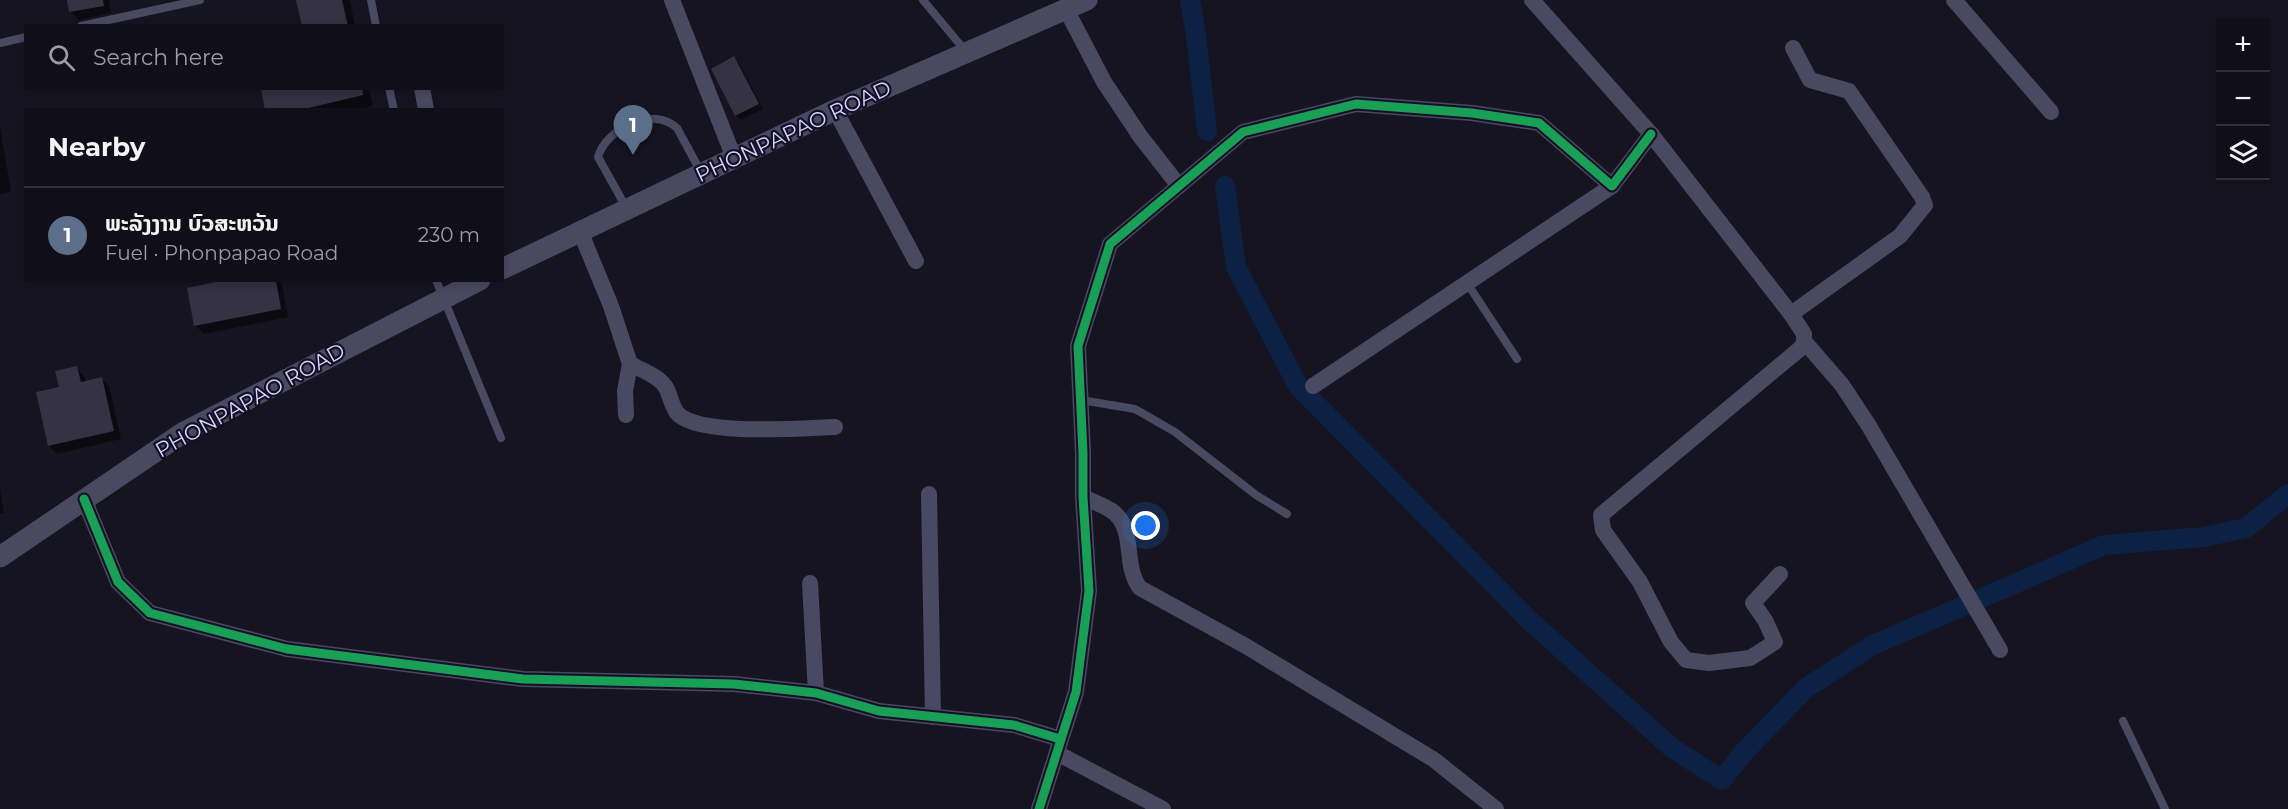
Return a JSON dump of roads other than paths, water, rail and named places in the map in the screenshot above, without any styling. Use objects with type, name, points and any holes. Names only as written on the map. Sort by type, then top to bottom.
[{"type":"street","points":[[672,0],[734,158]]},
{"type":"street","name":"PHONPAPAO ROAD","points":[[504,269],[835,110],[1087,0]]},
{"type":"street","points":[[1532,0],[1651,134],[1791,314],[1803,334],[1804,341],[1802,347],[1602,515],[1602,530],[1640,582],[1671,642],[1686,660],[1709,663],[1750,658],[1775,642],[1765,620],[1753,603],[1780,574]]},
{"type":"street","points":[[1954,0],[2051,112]]},
{"type":"street","points":[[1066,9],[1104,82],[1140,136],[1179,186]]},
{"type":"street","points":[[1791,314],[1900,236],[1925,206],[1922,197],[1849,91],[1810,80],[1793,48]]},
{"type":"street","points":[[422,90],[426,108]]},
{"type":"street","points":[[1039,809],[1076,693],[1089,591],[1078,346],[1110,244],[1243,132],[1356,104],[1472,114],[1539,123],[1612,186]]},
{"type":"street","points":[[835,110],[916,261]]},
{"type":"street","points":[[1313,386],[1612,186],[1651,134]]},
{"type":"street","points":[[580,231],[611,306],[630,364],[625,390],[626,415]]},
{"type":"street","name":"PHONPAPAO ROAD","points":[[0,557],[184,432],[456,286]]},
{"type":"street","points":[[1804,341],[1842,385],[1869,426],[2000,650]]},
{"type":"street","points":[[630,364],[661,380],[670,396],[674,410],[681,417],[692,422],[711,426],[760,429],[835,427]]},
{"type":"street","points":[[929,494],[933,717]]},
{"type":"street","points":[[1083,496],[1113,512],[1122,522],[1126,529],[1130,570],[1140,588],[1244,645],[1433,759],[1496,809]]},
{"type":"street","points":[[84,499],[118,582],[150,613],[287,649],[523,679],[734,684],[816,693],[879,711],[1014,725],[1058,746],[1163,809]]},
{"type":"street","points":[[810,583],[816,693]]},
{"type":"lane","points":[[90,24],[200,0]]},
{"type":"lane","points":[[371,0],[376,24]]},
{"type":"lane","points":[[923,0],[967,53]]},
{"type":"lane","points":[[0,43],[24,37]]},
{"type":"lane","points":[[389,90],[394,108]]},
{"type":"lane","points":[[627,209],[598,157],[601,147],[611,136],[635,122],[655,118],[670,122],[676,128],[702,174]]},
{"type":"lane","points":[[1467,283],[1517,359]]},
{"type":"lane","points":[[456,286],[501,438]]},
{"type":"lane","points":[[1081,400],[1135,409],[1175,432],[1256,495],[1287,514]]},
{"type":"lane","points":[[2123,720],[2165,809]]},
{"type":"waterway","points":[[1190,0],[1207,131]]},
{"type":"waterway","points":[[1225,186],[1236,267],[1298,386],[1529,620],[1672,748],[1722,780],[1744,752],[1806,688],[1873,645],[2104,545],[2204,537],[2246,528],[2288,494]]},
{"type":"place","name":"ພະລັງງານ ບົວສະຫວັນ","points":[[633,155]]}]
